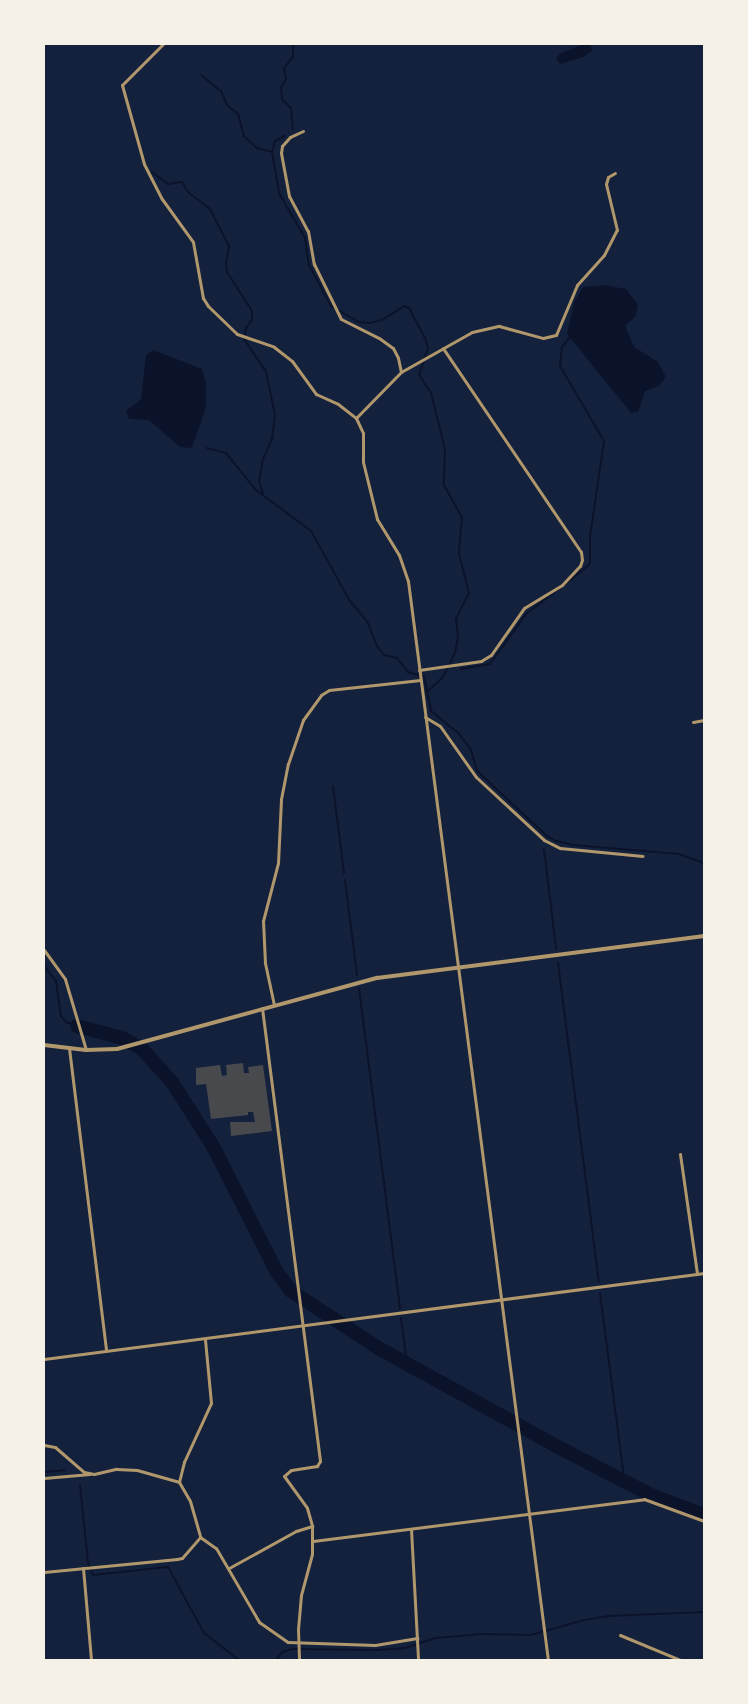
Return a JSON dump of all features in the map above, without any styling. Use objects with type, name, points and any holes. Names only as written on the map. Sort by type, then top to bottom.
[{"type":"street","points":[[163,44],[122,85],[130,119],[150,177],[194,242],[203,298],[208,306],[241,336],[274,347],[292,360],[316,394],[338,404],[356,418],[363,433],[363,462],[377,519],[399,555],[408,581],[548,1660]]},
{"type":"street","points":[[303,131],[290,137],[282,146],[281,153],[289,196],[308,231],[314,264],[335,303],[340,318],[379,338],[393,348],[401,372]]},
{"type":"street","points":[[356,418],[401,372],[485,327],[499,326],[543,338],[556,335],[577,285],[604,255],[617,230],[606,184],[608,177],[615,173]]},
{"type":"street","points":[[419,670],[481,661],[490,656],[524,608],[562,585],[580,566],[582,560],[581,552],[443,348]]},
{"type":"street","points":[[274,1005],[265,963],[263,921],[278,863],[281,799],[288,764],[303,720],[321,695],[329,690],[420,680]]},
{"type":"street","points":[[425,717],[440,726],[476,777],[544,840],[560,848],[643,856]]},
{"type":"street","points":[[693,722],[705,720]]},
{"type":"street","points":[[44,1045],[87,1050],[128,1046],[377,978],[705,936]]},
{"type":"street","points":[[44,950],[65,979],[87,1050]]},
{"type":"street","points":[[262,1008],[320,1461],[317,1467],[291,1470],[284,1476],[307,1508],[312,1526],[310,1569],[302,1595],[297,1645],[299,1660]]},
{"type":"street","points":[[69,1048],[106,1351]]},
{"type":"street","points":[[680,1154],[697,1274]]},
{"type":"street","points":[[44,1359],[705,1273]]},
{"type":"street","points":[[179,1482],[184,1462],[211,1403],[205,1339]]},
{"type":"street","points":[[44,1445],[55,1447],[75,1467],[94,1474]]},
{"type":"street","points":[[44,1478],[136,1470],[179,1482],[190,1500],[201,1537],[216,1548],[230,1568],[259,1622],[288,1642],[297,1645],[375,1645],[417,1638]]},
{"type":"street","points":[[313,1541],[644,1499],[705,1521]]},
{"type":"street","points":[[230,1568],[296,1531],[312,1526]]},
{"type":"street","points":[[411,1529],[418,1660]]},
{"type":"street","points":[[44,1572],[182,1558],[201,1537]]},
{"type":"street","points":[[83,1568],[92,1660]]},
{"type":"street","points":[[620,1635],[680,1660]]},
{"type":"water","points":[[590,44],[592,51],[583,57],[560,64],[556,58],[561,53]]},
{"type":"water","points":[[604,285],[626,289],[638,305],[636,316],[625,326],[634,347],[658,362],[666,377],[659,386],[645,391],[638,412],[631,413],[567,334],[574,302],[583,287]]},
{"type":"water","points":[[153,350],[202,369],[206,383],[206,407],[192,448],[180,447],[149,420],[129,419],[126,411],[141,399],[146,355]]},
{"type":"building","points":[[243,1063],[244,1073],[249,1073],[248,1067],[263,1065],[272,1131],[231,1136],[230,1122],[255,1122],[253,1112],[248,1112],[248,1115],[211,1119],[206,1084],[196,1085],[196,1068],[220,1065],[222,1076],[227,1075],[226,1065]]},
{"type":"waterway","points":[[293,44],[293,57],[284,68],[286,79],[281,87],[282,99],[291,108],[293,129]]},
{"type":"waterway","points":[[201,75],[221,91],[227,105],[238,114],[244,136],[257,148],[272,152],[279,193],[305,238],[309,265],[331,306],[359,322],[370,323],[382,320],[404,306],[409,308],[425,338],[428,348],[419,375],[431,393],[445,449],[444,485],[462,517],[459,554],[469,593],[456,619],[458,636],[455,653],[442,678],[427,692]]},
{"type":"waterway","points":[[272,152],[275,141],[285,136]]},
{"type":"waterway","points":[[152,172],[168,184],[182,182],[189,193],[210,209],[229,246],[227,272],[252,311],[252,320],[246,328],[244,339],[266,372],[275,415],[272,439],[263,459],[259,481],[263,494]]},
{"type":"waterway","points":[[564,585],[590,564],[590,537],[604,441],[560,366],[562,347],[570,337]]},
{"type":"waterway","points":[[207,448],[226,453],[256,490],[311,531],[350,601],[367,621],[377,646],[384,655],[397,658],[408,672],[424,677],[431,711],[459,734],[471,750],[477,771],[547,836],[556,841],[574,845],[679,854],[704,863]]},
{"type":"waterway","points":[[461,669],[490,664],[526,614],[560,588]]},
{"type":"waterway","points":[[333,786],[344,873]]},
{"type":"waterway","points":[[544,849],[556,948]]},
{"type":"waterway","points":[[345,880],[357,975]]},
{"type":"waterway","points":[[558,963],[599,1281]]},
{"type":"waterway","points":[[44,966],[56,981],[61,1016],[66,1022],[77,1026]]},
{"type":"waterway","points":[[359,988],[400,1308]]},
{"type":"waterway","points":[[77,1026],[122,1038],[141,1048],[172,1082],[214,1148],[276,1271],[291,1291],[380,1349],[560,1448],[653,1496],[704,1515]]},
{"type":"waterway","points":[[600,1293],[623,1471],[622,1480]]},
{"type":"waterway","points":[[401,1318],[407,1364]]},
{"type":"waterway","points":[[44,1472],[65,1470]]},
{"type":"waterway","points":[[80,1485],[88,1563],[93,1575],[168,1567],[204,1633],[239,1660]]},
{"type":"waterway","points":[[276,1660],[282,1652],[293,1649],[405,1648],[436,1638],[482,1634],[531,1635],[584,1620],[608,1616],[704,1612]]}]
